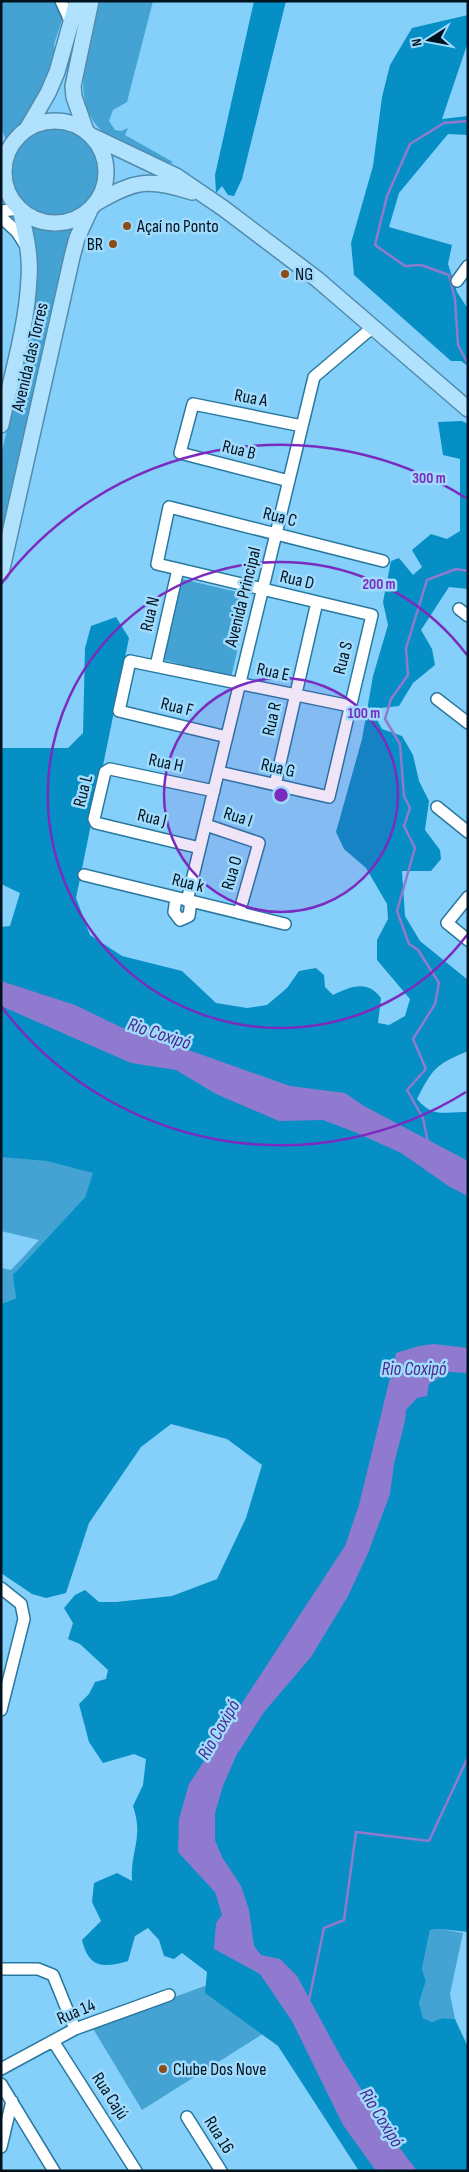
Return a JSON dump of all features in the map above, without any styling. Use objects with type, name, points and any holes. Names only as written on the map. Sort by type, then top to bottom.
[{"type":"main road","points":[[77,1],[72,25],[48,93],[27,129],[15,140],[7,156],[4,175],[6,188],[20,209],[30,217],[55,224],[73,220],[93,206],[132,184],[150,182],[205,197]]},
{"type":"main road","points":[[91,1],[73,86],[74,97],[89,133],[100,148],[105,161],[106,176],[103,190],[93,206]]},
{"type":"main road","points":[[27,129],[41,123],[56,121],[72,124],[176,176],[317,279],[463,406]]},
{"type":"main road","name":"Avenida das Torres","points":[[1,573],[77,238],[93,206]]},
{"type":"main road","name":"Avenida das Torres","points":[[1,425],[26,306],[30,277],[28,250],[20,209]]},
{"type":"street","points":[[61,1],[72,25]]},
{"type":"street","points":[[1,156],[15,140]]},
{"type":"street","points":[[1,211],[20,209]]},
{"type":"street","points":[[1,217],[17,232],[28,250]]},
{"type":"street","points":[[457,281],[468,266]]},
{"type":"street","name":"Avenida Principal","points":[[176,898],[174,912],[180,920],[189,916],[189,901],[200,848],[314,377],[373,327]]},
{"type":"street","name":"Rua A","points":[[180,453],[193,404],[302,426]]},
{"type":"street","name":"Rua B","points":[[180,453],[289,481]]},
{"type":"street","name":"Rua C","points":[[157,564],[168,508],[383,562]]},
{"type":"street","name":"Rua D","points":[[157,564],[372,615]]},
{"type":"street","name":"Rua N","points":[[156,666],[178,570]]},
{"type":"street","name":"Rua R","points":[[275,785],[316,602]]},
{"type":"street","name":"Rua S","points":[[329,797],[372,615]]},
{"type":"street","name":"Rua E","points":[[119,711],[130,661],[350,706]]},
{"type":"street","points":[[437,699],[468,723]]},
{"type":"street","name":"Rua F","points":[[119,711],[227,737]]},
{"type":"street","name":"Rua H","points":[[110,769],[214,791]]},
{"type":"street","name":"Rua L","points":[[96,823],[94,819],[105,772],[110,769]]},
{"type":"street","name":"Rua G","points":[[218,772],[329,797]]},
{"type":"street","points":[[437,807],[468,832]]},
{"type":"street","name":"Rua J","points":[[96,823],[200,848]]},
{"type":"street","name":"Rua I","points":[[206,825],[259,843]]},
{"type":"street","name":"Rua O","points":[[239,913],[259,843]]},
{"type":"street","name":"Rua k","points":[[84,875],[285,924]]},
{"type":"street","points":[[468,897],[447,923],[468,940]]},
{"type":"street","points":[[1,1588],[21,1604],[24,1619],[1,1710]]},
{"type":"street","points":[[1,1969],[38,1969],[53,1975],[75,2030]]},
{"type":"street","name":"Rua 14","points":[[1,2069],[75,2030],[169,1994]]},
{"type":"street","name":"Rua Cajú","points":[[53,2041],[136,2171]]},
{"type":"street","points":[[1,2084],[54,2171]]},
{"type":"street","points":[[1,2147],[12,2101]]},
{"type":"street","name":"Rua 16","points":[[187,2117],[221,2171]]},
{"type":"shaded area","points":[[1,1],[60,1],[63,17],[54,44],[56,64],[22,125],[7,142],[1,128]]},
{"type":"shaded area","points":[[100,1],[153,1],[127,102],[113,110],[109,121],[115,130],[121,131],[128,128],[125,135],[173,162],[166,165],[130,149],[110,137],[96,124],[87,109],[84,92],[86,55]]},
{"type":"shaded area","points":[[254,1],[286,1],[242,179],[234,196],[228,195],[222,186],[216,193],[215,175]]},
{"type":"shaded area","points":[[468,15],[468,42],[442,119],[468,116],[468,135],[448,134],[399,193],[389,227],[452,245],[448,264],[457,292],[468,309],[468,366],[461,361],[451,361],[354,275],[351,243],[373,166],[382,97],[390,65],[412,28]]},
{"type":"shaded area","points":[[55,126],[73,130],[87,140],[97,154],[101,172],[97,190],[87,204],[73,214],[55,218],[37,214],[23,204],[13,190],[9,172],[13,154],[23,140],[37,130]]},
{"type":"shaded area","points":[[26,223],[50,227],[76,226],[1,543],[1,456],[30,328]]},
{"type":"shaded area","points":[[462,421],[468,424],[468,589],[449,587],[421,630],[432,649],[435,665],[413,683],[399,706],[380,708],[375,716],[382,729],[402,736],[413,755],[419,781],[429,801],[425,830],[440,850],[441,859],[431,871],[402,871],[405,916],[420,941],[468,980],[468,1051],[448,1060],[436,1069],[427,1080],[417,1099],[434,1112],[468,1112],[468,1932],[440,1929],[430,1930],[422,1969],[426,1981],[419,2003],[423,2018],[432,2022],[442,2018],[455,2019],[468,2047],[468,2171],[359,2171],[278,2046],[205,1993],[207,1972],[182,1953],[174,1959],[164,1956],[159,1940],[148,1928],[135,1936],[128,1961],[112,1965],[99,1964],[93,1961],[85,1950],[82,1940],[101,1921],[92,1902],[94,1883],[117,1873],[132,1881],[137,1836],[136,1817],[133,1806],[143,1785],[146,1759],[134,1754],[103,1763],[89,1742],[79,1704],[89,1694],[95,1682],[106,1679],[108,1670],[80,1644],[68,1639],[73,1623],[64,1608],[75,1595],[85,1590],[99,1602],[116,1602],[172,1596],[217,1579],[246,1518],[262,1465],[227,1439],[171,1424],[141,1447],[89,1523],[66,1593],[46,1598],[32,1594],[1,1573],[1,1304],[16,1298],[13,1275],[85,1197],[93,1173],[47,1161],[1,1157],[1,927],[10,926],[20,893],[1,884],[1,748],[68,748],[83,733],[85,648],[91,626],[116,617],[129,638],[76,898],[90,935],[122,956],[182,971],[216,1003],[247,1008],[267,1005],[287,988],[299,971],[316,968],[324,975],[325,987],[333,995],[358,986],[370,988],[376,992],[381,998],[378,1023],[389,1025],[405,1016],[410,999],[377,960],[377,940],[388,919],[387,904],[366,868],[344,849],[336,832],[362,739],[373,676],[388,625],[383,602],[391,561],[399,558],[413,575],[422,567],[412,550],[431,534],[447,539],[460,531],[460,459],[443,455],[438,422]]},
{"type":"shaded area","points":[[178,578],[250,595],[231,678],[161,659]]},
{"type":"shaded area","points":[[1,1148],[94,1172],[85,1197],[15,1273],[16,1298],[1,1304],[1,1268],[11,1270],[39,1240],[1,1231]]},
{"type":"shaded area","points":[[440,1929],[463,1933],[450,1994],[455,2019],[442,2018],[432,2022],[423,2018],[419,2003],[426,1981],[422,1969],[430,1930]]},
{"type":"shaded area","name":"Clube Dos Nove","points":[[246,1971],[282,2022],[142,2110],[92,2027]]},
{"type":"water","name":"Rio Coxipó","points":[[1,981],[75,1005],[129,1031],[160,1034],[180,1047],[290,1086],[345,1093],[364,1106],[468,1161],[468,1196],[450,1187],[401,1153],[357,1133],[323,1120],[279,1121],[216,1094],[176,1070],[131,1063],[1,1006]]},
{"type":"water","name":"Rio Coxipó","points":[[434,1344],[468,1348],[468,1373],[448,1372],[429,1384],[427,1396],[417,1398],[406,1410],[394,1464],[390,1494],[368,1553],[348,1596],[311,1657],[264,1712],[236,1756],[223,1786],[215,1813],[215,1840],[222,1857],[241,1886],[249,1910],[254,1946],[261,1955],[280,1959],[297,1976],[342,2059],[393,2139],[417,2171],[376,2171],[343,2125],[292,2021],[260,1974],[214,1949],[216,1923],[222,1915],[215,1892],[178,1852],[179,1819],[189,1784],[345,1546],[359,1505],[396,1353],[419,1346]]},
{"type":"waterway","points":[[468,121],[444,123],[410,144],[387,196],[375,245],[405,266],[421,265],[449,275],[455,299],[458,345],[468,364]]},
{"type":"waterway","points":[[468,373],[468,391]]},
{"type":"waterway","points":[[428,1143],[423,1118],[407,1090],[426,1069],[413,1039],[435,1004],[439,983],[418,950],[409,944],[397,911],[415,848],[404,826],[410,808],[404,796],[400,744],[385,719],[391,699],[408,675],[406,648],[427,580],[456,569],[468,571]]},
{"type":"waterway","points":[[309,2000],[324,1928],[344,1920],[356,1832],[429,1841],[468,1757]]},
{"type":"place","name":"Açaí no Ponto","points":[[127,226]]},
{"type":"place","name":"BR","points":[[113,244]]},
{"type":"place","name":"NG","points":[[285,274]]},
{"type":"place","name":"Clube Dos Nove","points":[[163,2069]]}]
